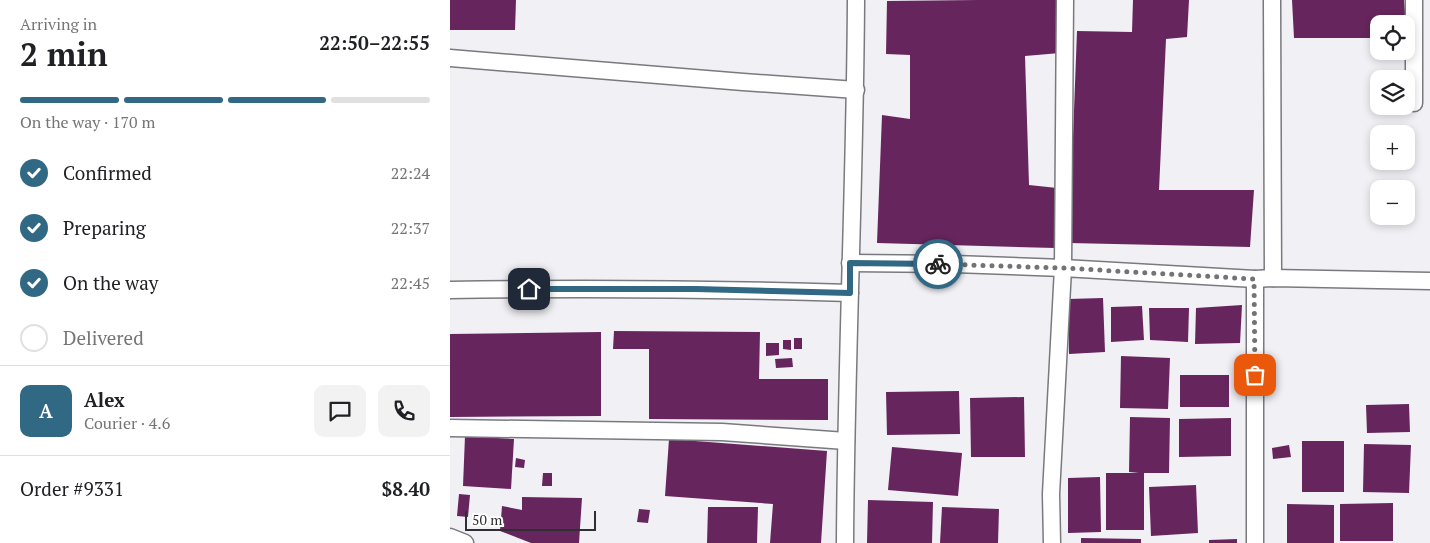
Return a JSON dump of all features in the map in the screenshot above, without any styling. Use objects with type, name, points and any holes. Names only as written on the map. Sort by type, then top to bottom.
[{"type":"street","points":[[845,543],[850,263],[856,90],[856,0]]},
{"type":"street","points":[[1052,543],[1051,494],[1063,268],[1065,0]]},
{"type":"street","points":[[1272,0],[1273,278]]},
{"type":"street","points":[[1414,0],[1414,70]]},
{"type":"street","points":[[450,58],[856,90]]},
{"type":"street","points":[[850,263],[1063,268],[1254,279],[1430,281]]},
{"type":"street","points":[[1254,279],[1255,543]]},
{"type":"street","points":[[450,290],[686,288],[850,293]]},
{"type":"street","points":[[450,428],[722,432],[846,441]]},
{"type":"street","points":[[450,537],[465,543]]},
{"type":"building","points":[[450,0],[516,0],[515,30],[450,30]]},
{"type":"building","points":[[1060,0],[1060,53],[1025,56],[1029,185],[1057,188],[1055,248],[877,243],[882,115],[910,119],[910,55],[886,54],[887,1]]},
{"type":"building","points":[[1133,0],[1189,0],[1187,37],[1166,39],[1159,190],[1254,190],[1250,247],[1069,243],[1077,31],[1132,32]]},
{"type":"building","points":[[1292,0],[1404,0],[1405,15],[1370,15],[1370,38],[1294,38]]},
{"type":"building","points":[[1103,298],[1105,352],[1069,354],[1068,299]]},
{"type":"building","points":[[1242,305],[1240,343],[1195,344],[1196,308]]},
{"type":"building","points":[[1142,306],[1144,340],[1111,342],[1111,307]]},
{"type":"building","points":[[1149,308],[1189,308],[1188,342],[1150,340]]},
{"type":"building","points":[[614,331],[760,332],[759,379],[828,379],[828,420],[649,419],[649,349],[613,349]]},
{"type":"building","points":[[601,332],[601,416],[450,417],[450,334]]},
{"type":"building","points":[[794,338],[802,338],[802,349],[794,349]]},
{"type":"building","points":[[783,340],[791,340],[791,350],[783,349]]},
{"type":"building","points":[[766,343],[779,343],[779,355],[766,356]]},
{"type":"building","points":[[1121,356],[1170,358],[1168,409],[1120,408]]},
{"type":"building","points":[[792,358],[793,367],[776,368],[775,359]]},
{"type":"building","points":[[1180,375],[1229,375],[1229,407],[1180,407]]},
{"type":"building","points":[[959,391],[960,434],[887,435],[886,392]]},
{"type":"building","points":[[1024,397],[1025,457],[971,457],[970,398]]},
{"type":"building","points":[[1409,404],[1410,432],[1367,433],[1366,405]]},
{"type":"building","points":[[1130,417],[1170,418],[1169,473],[1144,473],[1144,530],[1106,530],[1106,473],[1139,473],[1129,472]]},
{"type":"building","points":[[1231,418],[1231,456],[1179,457],[1179,419]]},
{"type":"building","points":[[465,436],[514,439],[511,489],[463,486]]},
{"type":"building","points":[[669,439],[827,451],[821,543],[770,543],[773,504],[665,496]]},
{"type":"building","points":[[1302,441],[1344,441],[1344,492],[1302,492]]},
{"type":"building","points":[[1364,444],[1411,445],[1409,493],[1363,492]]},
{"type":"building","points":[[1289,445],[1291,457],[1273,459],[1272,448]]},
{"type":"building","points":[[892,447],[962,453],[958,496],[888,490]]},
{"type":"building","points":[[516,458],[525,460],[524,468],[515,467]]},
{"type":"building","points":[[543,473],[552,473],[552,486],[542,486]]},
{"type":"building","points":[[1100,477],[1101,532],[1068,533],[1068,478]]},
{"type":"building","points":[[1196,485],[1198,533],[1151,536],[1149,487]]},
{"type":"building","points":[[459,494],[470,495],[468,517],[457,516]]},
{"type":"building","points":[[522,497],[582,498],[579,543],[531,543],[500,531],[502,506],[522,510]]},
{"type":"building","points":[[868,500],[933,502],[932,543],[867,543]]},
{"type":"building","points":[[1393,503],[1393,541],[1340,541],[1340,504]]},
{"type":"building","points":[[1287,504],[1334,505],[1334,543],[1287,543]]},
{"type":"building","points":[[708,507],[758,507],[757,543],[707,543]]},
{"type":"building","points":[[942,507],[999,509],[998,543],[940,543]]},
{"type":"building","points":[[639,509],[650,510],[648,523],[637,522]]},
{"type":"building","points":[[1081,538],[1141,539],[1141,543],[1081,543]]},
{"type":"building","points":[[1237,539],[1237,543],[1209,543],[1209,540]]},
{"type":"way so far","points":[[938,264],[1063,268],[1254,279],[1255,375]]},
{"type":"route","points":[[529,289],[696,289],[850,293],[850,263],[938,264]]}]
